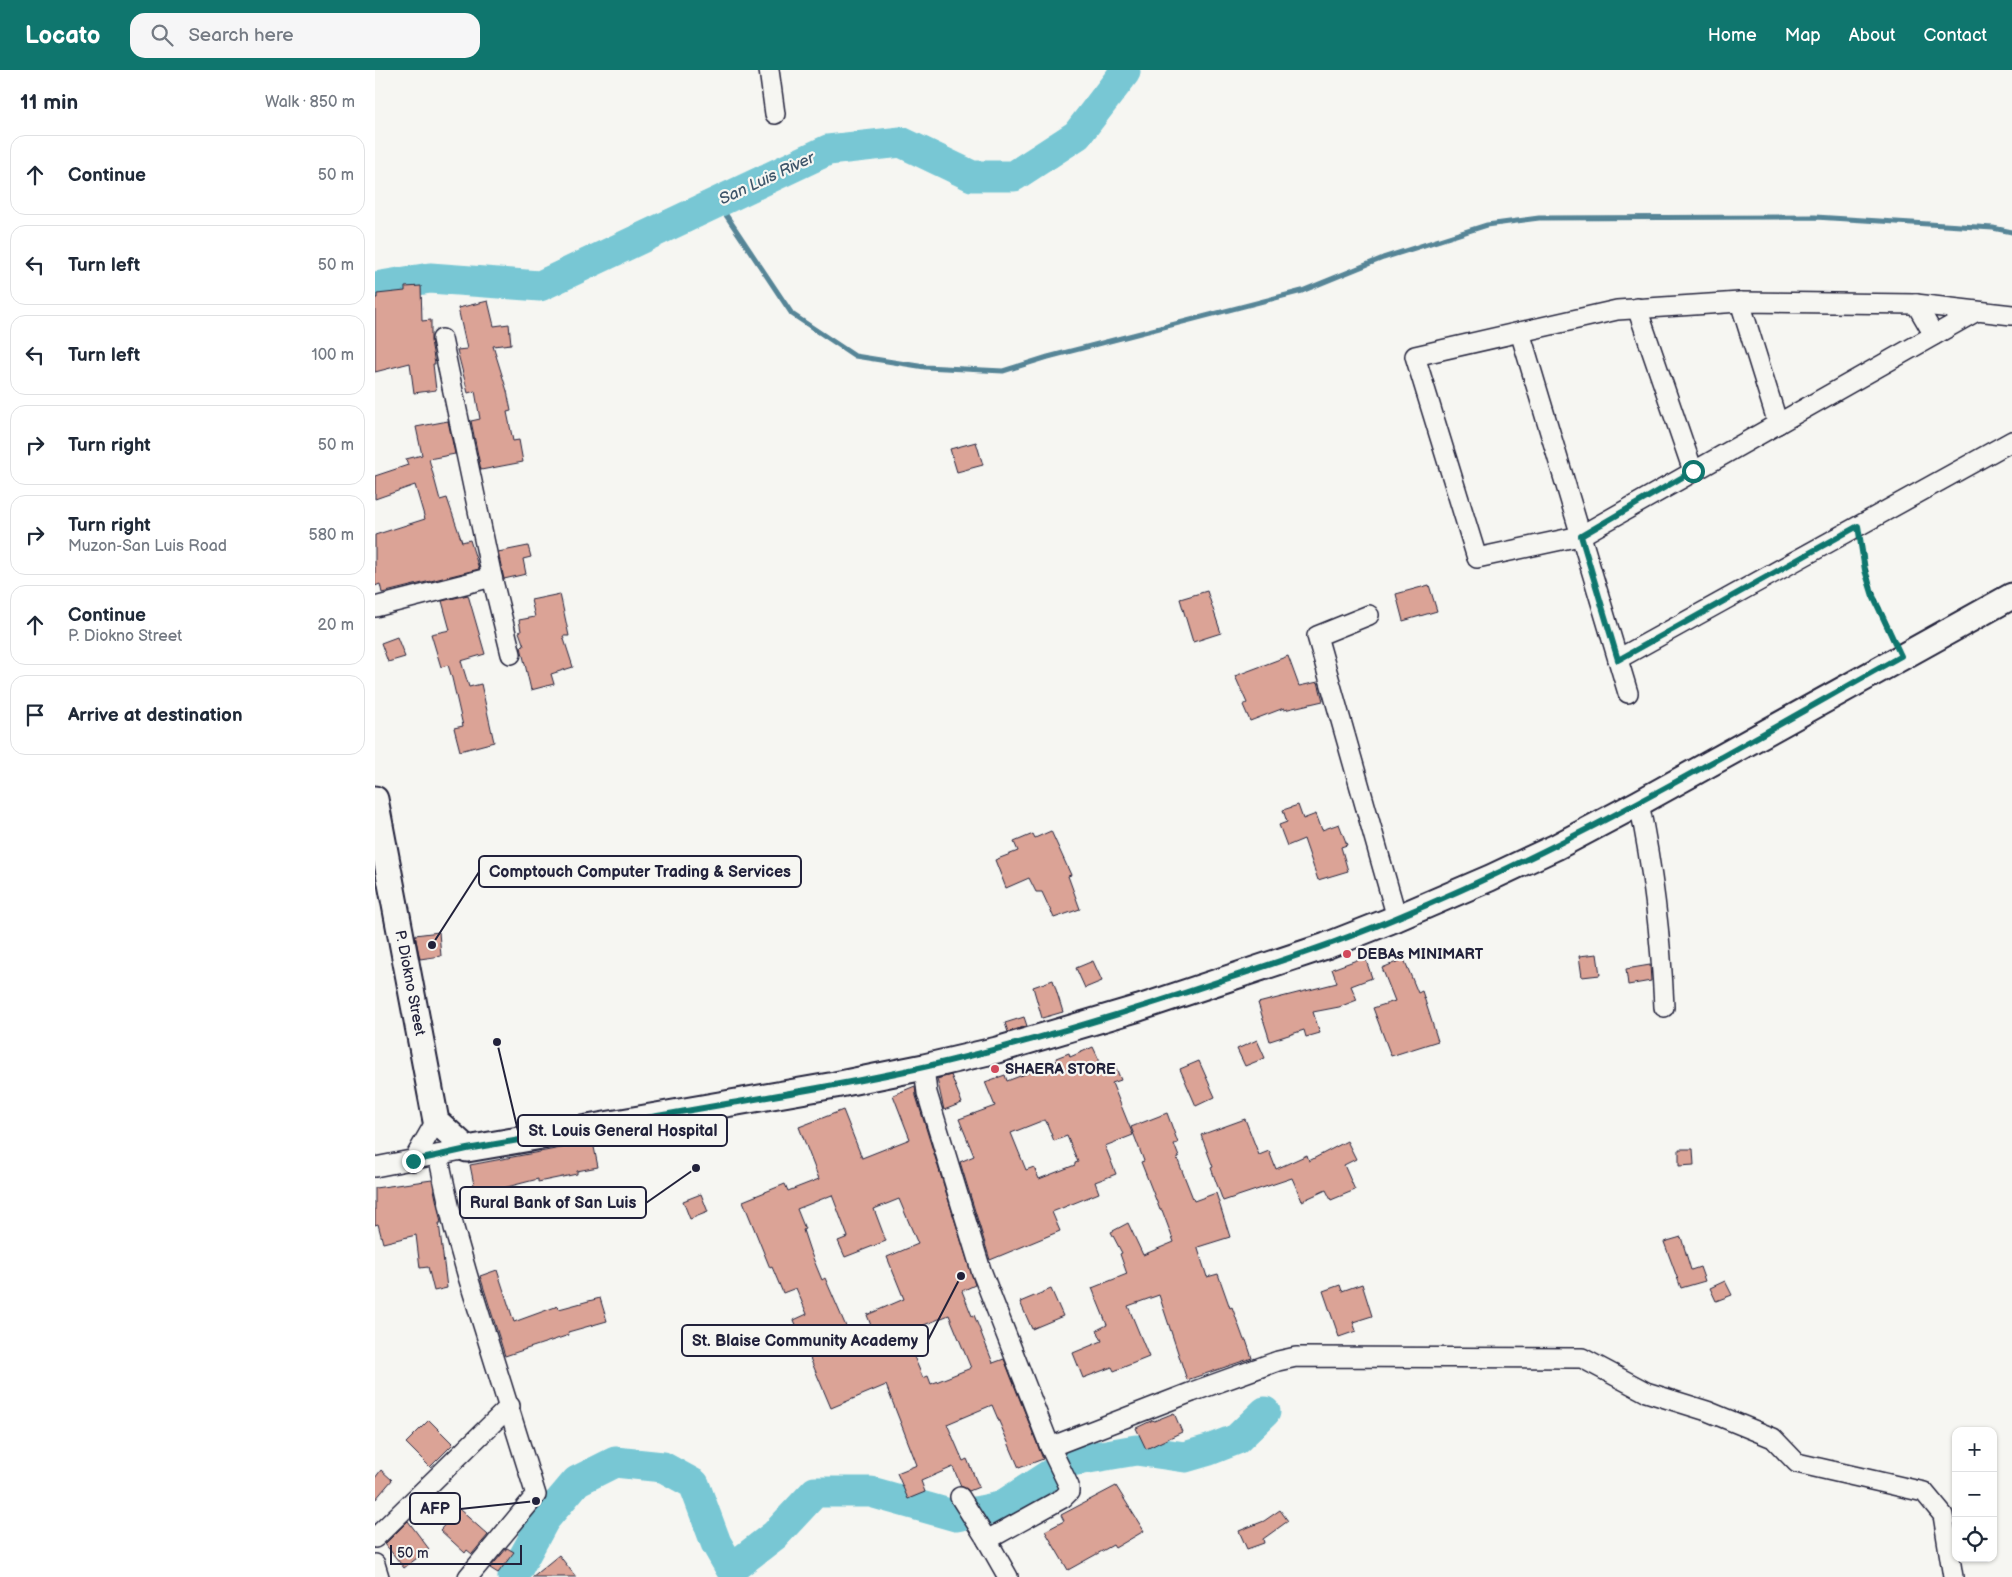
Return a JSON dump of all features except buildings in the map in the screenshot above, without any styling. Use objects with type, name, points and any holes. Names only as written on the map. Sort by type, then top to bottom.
[{"type":"main road","points":[[436,1121],[467,1149],[825,1087],[997,1050],[1139,1008],[1326,946],[1397,918],[1506,870],[1639,803],[2012,596]]},
{"type":"main road","name":"P. Diokno Street","points":[[375,799],[436,1121]]},
{"type":"street","points":[[769,70],[775,114]]},
{"type":"street","points":[[1740,302],[1778,424]]},
{"type":"street","points":[[1977,311],[1581,536],[1477,558],[1415,356],[1617,310],[1637,308],[1740,302],[1916,304],[2012,315]]},
{"type":"street","points":[[1916,304],[1934,335]]},
{"type":"street","points":[[1637,308],[1693,471]]},
{"type":"street","points":[[1520,332],[1628,693]]},
{"type":"street","points":[[442,339],[492,577],[511,654]]},
{"type":"street","points":[[1618,660],[2012,441]]},
{"type":"street","points":[[375,607],[492,577]]},
{"type":"street","points":[[1369,614],[1317,636],[1397,918]]},
{"type":"street","points":[[1639,803],[1649,849],[1663,974],[1664,1008]]},
{"type":"street","points":[[924,1067],[927,1093],[981,1270],[1053,1453],[1069,1486],[1069,1492],[1063,1498],[987,1540]]},
{"type":"street","points":[[413,1161],[436,1121]]},
{"type":"street","points":[[375,1167],[467,1149]]},
{"type":"street","points":[[438,1155],[454,1228],[536,1495],[468,1577]]},
{"type":"street","points":[[1053,1453],[1192,1392],[1278,1361],[1295,1357],[1582,1358],[1646,1392],[1707,1411],[1773,1438],[1797,1464],[1924,1492],[1943,1516],[1953,1577]]},
{"type":"street","points":[[375,1538],[510,1406]]},
{"type":"street","points":[[960,1497],[1008,1577]]},
{"type":"street","points":[[375,1564],[379,1577]]},
{"type":"path","points":[[1858,526],[1865,570],[1873,596],[1901,656]]},
{"type":"waterway","name":"San Luis River","points":[[375,287],[430,278],[540,286],[828,150],[901,142],[972,176],[1014,176],[1077,135],[1125,72],[1123,70]]},
{"type":"waterway","points":[[718,203],[792,314],[855,356],[925,367],[1003,371],[1048,357],[1302,291],[1383,258],[1487,225],[1539,218],[1815,217],[1993,228],[2012,232]]},
{"type":"waterway","points":[[513,1577],[544,1520],[577,1481],[615,1462],[663,1467],[694,1484],[716,1543],[731,1569],[775,1535],[815,1492],[871,1492],[956,1516],[1000,1507],[1071,1461],[1136,1450],[1185,1457],[1209,1450],[1237,1439],[1265,1412]]},
{"type":"place","name":"Comptouch Computer Trading & Services","points":[[432,945]]},
{"type":"place","name":"DEBAs MINIMART","points":[[1347,954]]},
{"type":"place","name":"St. Louis General Hospital","points":[[497,1042]]},
{"type":"place","name":"SHAERA STORE","points":[[995,1069]]},
{"type":"place","name":"Rural Bank of San Luis","points":[[696,1168]]},
{"type":"place","name":"St. Blaise Community Academy","points":[[961,1276]]},
{"type":"place","name":"AFP","points":[[536,1501]]},
{"type":"route","points":[[413,1161],[467,1149],[835,1085],[997,1050],[1139,1008],[1326,946],[1490,878],[1556,846],[1639,803],[1901,656],[1873,596],[1865,570],[1858,526],[1618,660],[1581,536],[1693,471]]}]
